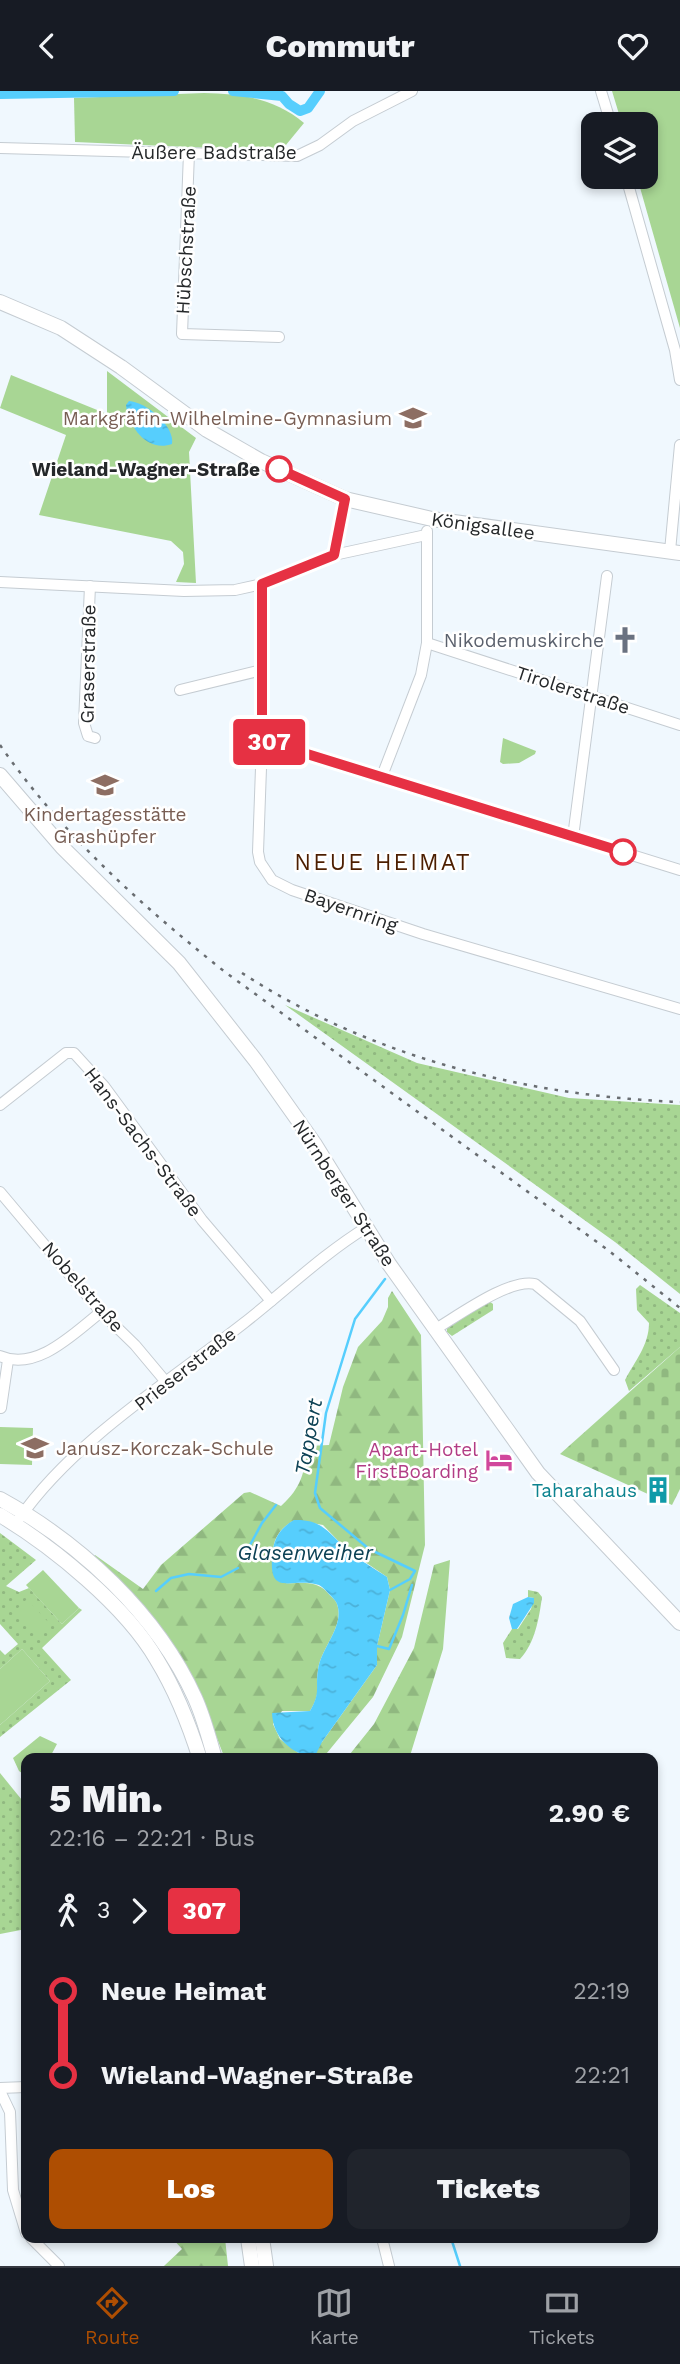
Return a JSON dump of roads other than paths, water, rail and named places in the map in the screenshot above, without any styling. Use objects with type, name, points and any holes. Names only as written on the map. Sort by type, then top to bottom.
[{"type":"main road","points":[[0,302],[61,328],[121,367],[207,430],[261,461],[345,499]]},
{"type":"main road","name":"Königsallee","points":[[345,499],[432,519],[675,552]]},
{"type":"main road","name":"Nürnberger Straße","points":[[0,775],[62,847],[179,963],[256,1061],[314,1143],[434,1330],[538,1473],[679,1620]]},
{"type":"main road","points":[[0,1499],[96,1588],[141,1636],[157,1659],[179,1702],[198,1753]]},
{"type":"main road","points":[[0,1515],[19,1518],[82,1556],[130,1602],[151,1626],[180,1669],[195,1697],[213,1753]]},
{"type":"main road","points":[[248,2243],[252,2266]]},
{"type":"main road","points":[[263,2243],[267,2266]]},
{"type":"street","name":"Äußere Badstraße","points":[[0,148],[297,156],[320,145],[353,121],[412,91]]},
{"type":"street","points":[[601,91],[607,112]]},
{"type":"street","name":"Hübschstraße","points":[[189,153],[182,334],[279,337]]},
{"type":"street","points":[[629,189],[675,350],[680,380]]},
{"type":"street","points":[[675,552],[680,445]]},
{"type":"street","points":[[334,555],[345,499]]},
{"type":"street","points":[[382,776],[422,675],[426,643],[426,535],[432,519]]},
{"type":"street","name":"Königsallee","points":[[0,582],[204,592],[235,590],[262,584],[334,555],[426,535]]},
{"type":"street","points":[[573,837],[607,576]]},
{"type":"street","name":"Bayernring","points":[[262,584],[262,740],[258,852],[260,862],[272,880],[292,890],[405,929],[680,1009]]},
{"type":"street","name":"Graserstraße","points":[[90,586],[84,723],[88,736],[95,738]]},
{"type":"street","name":"Tirolerstraße","points":[[426,643],[680,725]]},
{"type":"street","points":[[180,690],[262,670]]},
{"type":"street","points":[[262,740],[680,870]]},
{"type":"street","name":"Hans-Sachs-Straße","points":[[0,1105],[66,1053],[74,1053],[104,1086],[202,1220],[271,1301]]},
{"type":"street","name":"Nobelstraße","points":[[0,1192],[101,1312],[135,1345],[166,1382]]},
{"type":"street","name":"Prieserstraße","points":[[19,1518],[59,1469],[166,1382],[368,1227]]},
{"type":"street","points":[[434,1330],[520,1283],[535,1284],[580,1321],[614,1370]]},
{"type":"street","points":[[1,1408],[4,1358],[26,1360],[43,1354],[101,1312]]},
{"type":"street","points":[[21,2088],[0,2090],[10,2112],[13,2190],[21,2216]]},
{"type":"street","points":[[37,2243],[59,2266]]},
{"type":"street","points":[[383,2243],[389,2266]]},
{"type":"water","points":[[129,401],[136,402],[158,416],[169,430],[172,444],[155,445],[140,436],[128,413],[126,405]]},
{"type":"water","name":"Glasenweiher","points":[[294,1520],[318,1524],[356,1556],[387,1577],[390,1590],[377,1646],[377,1665],[316,1753],[299,1753],[284,1743],[273,1722],[272,1713],[310,1711],[317,1695],[320,1662],[335,1629],[339,1612],[337,1603],[320,1586],[309,1583],[283,1583],[277,1581],[273,1575],[273,1549],[283,1528]]},
{"type":"water","points":[[528,1597],[534,1598],[534,1603],[517,1629],[512,1629],[509,1618],[513,1604]]},
{"type":"waterway","points":[[0,94],[174,91]]},
{"type":"waterway","points":[[233,91],[282,96],[300,111],[308,108],[320,91]]},
{"type":"waterway","name":"Tappert","points":[[385,1279],[355,1319],[326,1413],[315,1493],[320,1508],[369,1549],[415,1571],[410,1579],[390,1590]]},
{"type":"waterway","points":[[244,1556],[262,1523],[276,1505]]},
{"type":"waterway","points":[[156,1591],[171,1578],[189,1574],[221,1577],[238,1568]]},
{"type":"waterway","name":"Tappert","points":[[377,1646],[389,1649],[412,1585]]},
{"type":"waterway","name":"Tappert","points":[[453,2243],[460,2266]]},
{"type":"railway","points":[[0,745],[76,839],[194,947],[608,1250],[680,1308]]},
{"type":"railway","points":[[242,973],[292,1003],[344,1028],[398,1050],[452,1067],[565,1091],[680,1102]]},
{"type":"place","name":"Markgräfin-Wilhelmine-Gymnasium","points":[[413,418]]},
{"type":"place","name":"Wieland-Wagner-Straße","points":[[279,469]]},
{"type":"place","name":"Nikodemuskirche","points":[[625,640]]},
{"type":"place","name":"Kindertagesstätte Grashüpfer","points":[[105,785]]},
{"type":"place","name":"Janusz-Korczak-Schule","points":[[35,1448]]},
{"type":"place","name":"Apart-Hotel FirstBoarding","points":[[499,1460]]},
{"type":"place","name":"Taharahaus","points":[[658,1490]]},
{"type":"district","name":"NEUE HEIMAT","points":[[383,862]]}]
